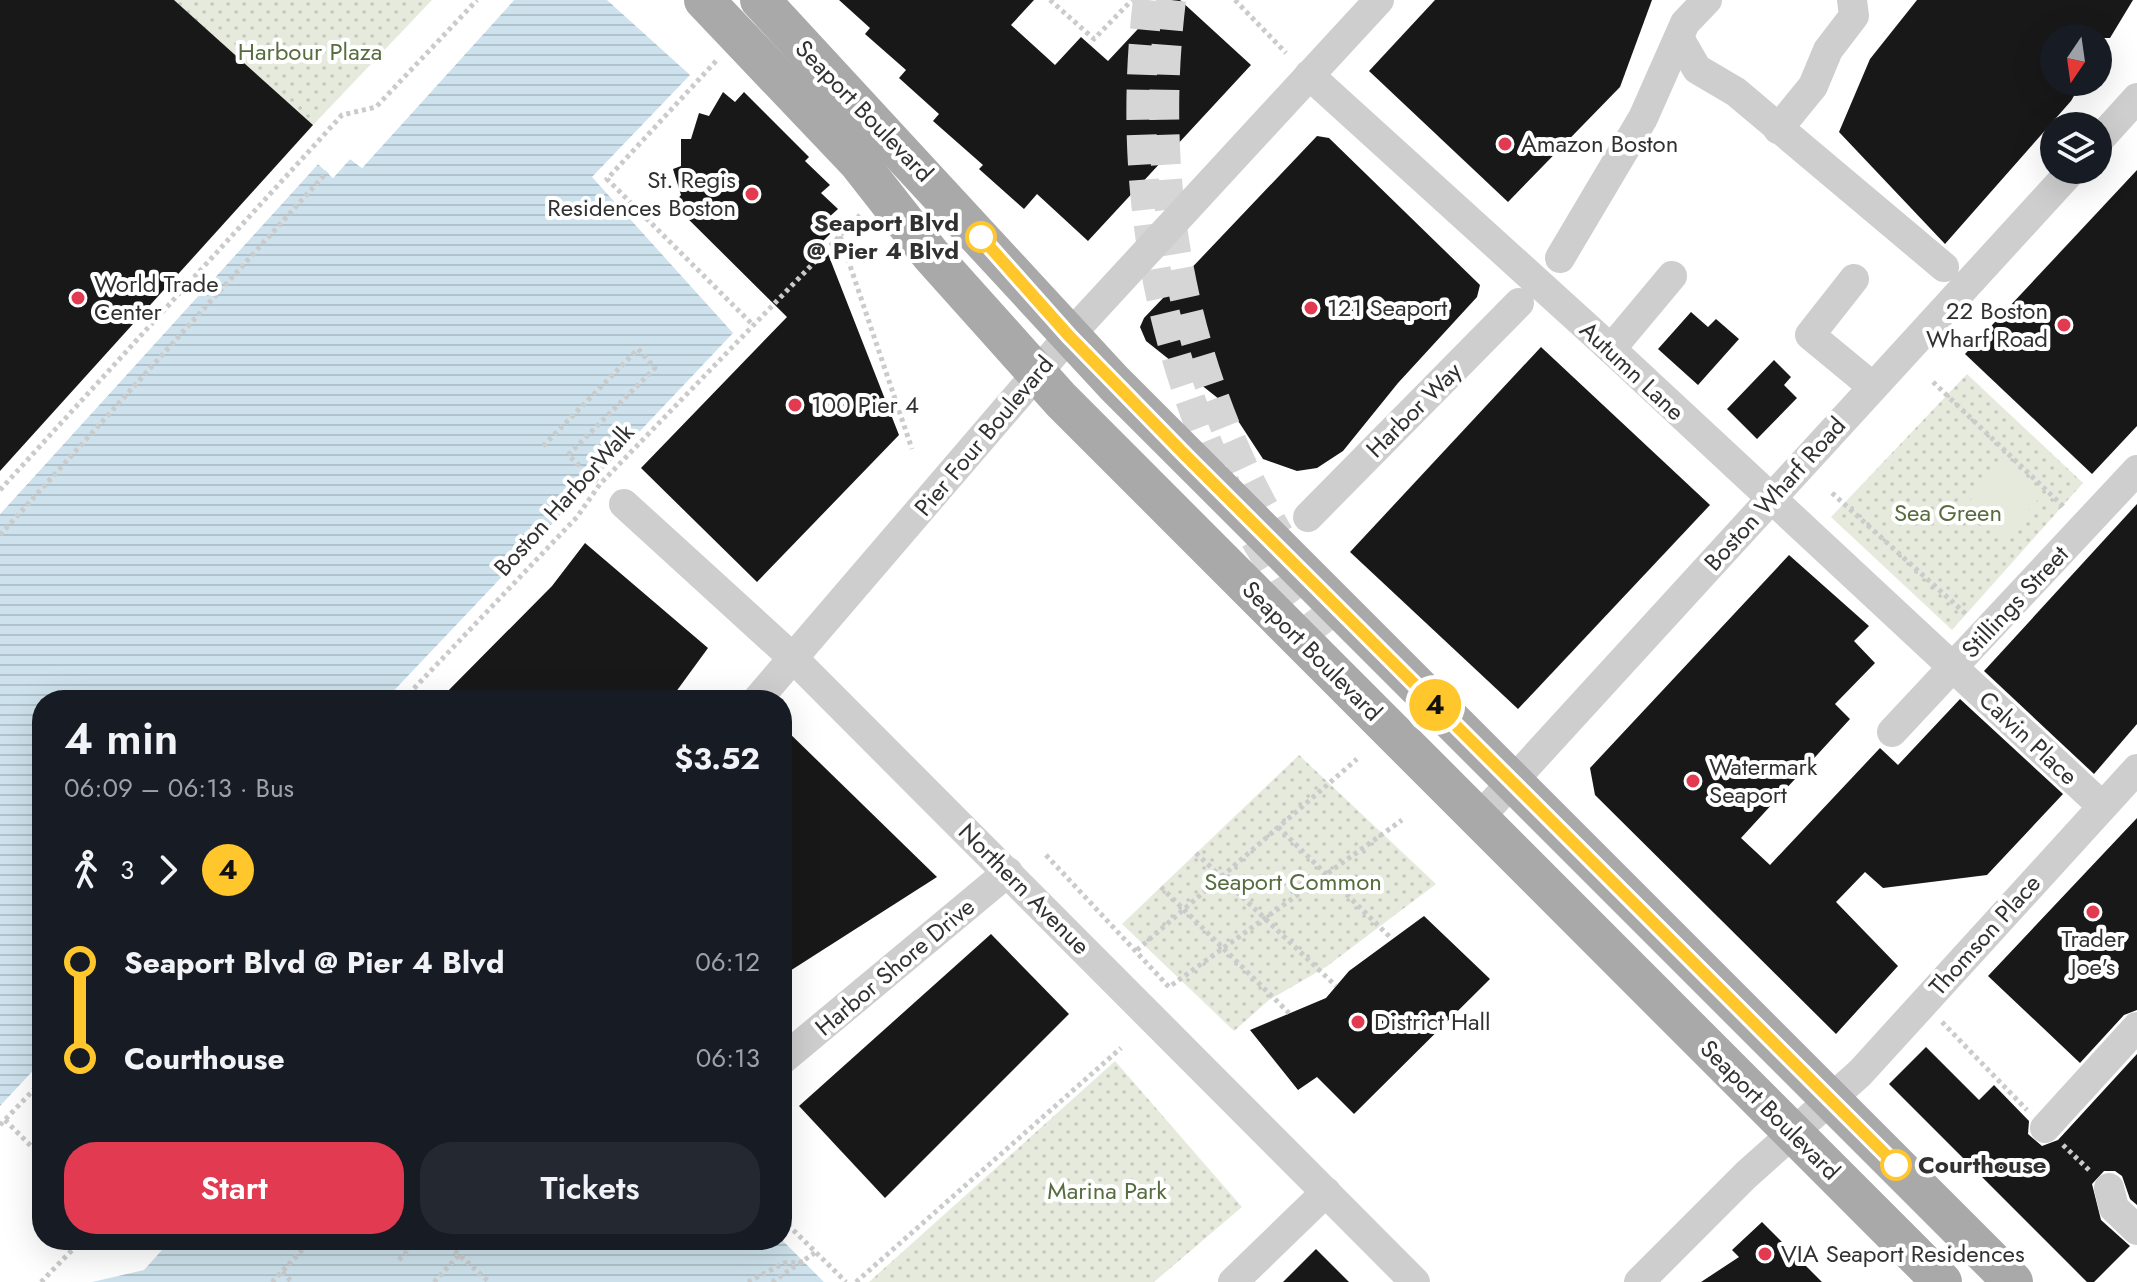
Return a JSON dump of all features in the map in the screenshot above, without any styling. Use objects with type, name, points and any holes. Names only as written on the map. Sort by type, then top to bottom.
[{"type":"main road","name":"Seaport Boulevard","points":[[714,4],[753,22],[918,167],[1069,336],[2013,1282]]},
{"type":"main road","name":"Seaport Boulevard","points":[[753,22],[931,255],[1036,374],[1942,1282]]},
{"type":"street","name":"Pier Four Boulevard","points":[[766,690],[1069,336],[1379,0]]},
{"type":"street","points":[[1560,258],[1643,118],[1685,23],[1707,0]]},
{"type":"street","points":[[1778,129],[1813,86],[1828,50],[1854,16],[1852,0]]},
{"type":"street","points":[[1679,38],[1697,69],[1736,92],[1944,267]]},
{"type":"street","name":"Autumn Lane","points":[[1309,75],[1611,349],[1953,669]]},
{"type":"street","points":[[2112,126],[2137,98]]},
{"type":"street","name":"Boston Wharf Road","points":[[1479,818],[2059,184]]},
{"type":"street","points":[[1611,349],[1672,276]]},
{"type":"street","points":[[1854,279],[1810,335],[1873,387]]},
{"type":"street","name":"Harbor Way","points":[[1308,517],[1519,303]]},
{"type":"street","name":"Stillings Street","points":[[1892,732],[2137,470]]},
{"type":"street","name":"Northern Avenue","points":[[624,504],[794,659],[1415,1282]]},
{"type":"street","name":"Calvin Place","points":[[1953,669],[2102,806]]},
{"type":"street","name":"Thomson Place","points":[[1639,1282],[1867,1066],[2137,769]]},
{"type":"street","name":"Harbor Shore Drive","points":[[792,1052],[1008,872]]},
{"type":"street","points":[[2045,1128],[2137,1027]]},
{"type":"street","points":[[2109,1188],[2114,1208],[2137,1230]]},
{"type":"street","points":[[1233,1282],[1326,1192]]},
{"type":"path","points":[[0,490],[342,115],[376,107],[477,0]]},
{"type":"path","points":[[1050,0],[1094,39],[1132,0]]},
{"type":"path","points":[[1235,0],[1286,53]]},
{"type":"path","points":[[753,22],[607,179],[753,325]]},
{"type":"path","points":[[0,535],[327,172]]},
{"type":"path","name":"Boston HarborWalk","points":[[413,690],[577,517],[600,484],[863,212]]},
{"type":"path","points":[[840,236],[912,449]]},
{"type":"path","points":[[543,446],[638,349],[655,368],[568,455],[600,484]]},
{"type":"path","points":[[1933,382],[2069,512]]},
{"type":"path","points":[[1832,493],[1955,605]]},
{"type":"path","points":[[1137,951],[1357,759]]},
{"type":"path","points":[[1046,855],[1169,987],[1402,820]]},
{"type":"path","points":[[1278,827],[1392,939]]},
{"type":"path","points":[[1196,853],[1336,986]]},
{"type":"path","points":[[1161,887],[1289,1013]]},
{"type":"path","points":[[1942,1021],[2045,1128],[2109,1188]]},
{"type":"path","points":[[856,1282],[1121,1048]]},
{"type":"path","points":[[32,1092],[2,1123],[32,1148]]},
{"type":"path","points":[[792,1229],[846,1282]]},
{"type":"path","points":[[41,1282],[72,1250]]},
{"type":"path","points":[[272,1282],[303,1250]]},
{"type":"path","points":[[399,1260],[408,1250]]},
{"type":"path","points":[[454,1250],[489,1282]]},
{"type":"path","points":[[772,1282],[816,1252]]},
{"type":"path","points":[[434,1282],[459,1255]]},
{"type":"path","points":[[748,1282],[784,1263],[803,1262]]},
{"type":"path","points":[[282,1272],[292,1282]]},
{"type":"green space","name":"Harbour Plaza","points":[[174,0],[432,0],[313,125]]},
{"type":"green space","name":"Sea Green","points":[[1967,374],[2083,483],[1952,630],[1831,517]]},
{"type":"green space","points":[[2007,459],[2043,494],[2002,539],[1965,506]]},
{"type":"green space","name":"Seaport Common","points":[[1299,755],[1436,884],[1326,967],[1269,1000],[1234,1031],[1122,924]]},
{"type":"green space","name":"Marina Park","points":[[1115,1061],[1242,1207],[1154,1282],[869,1282]]},
{"type":"water","points":[[514,0],[607,0],[690,75],[592,177],[733,333],[394,690],[32,690],[32,1072],[0,1106],[0,514],[318,164],[333,178],[350,159],[362,168]]},
{"type":"water","points":[[162,1250],[792,1250],[824,1282],[92,1282],[144,1270]]},
{"type":"pier","points":[[509,0],[514,0],[362,168],[350,159],[333,178],[318,164],[0,514],[0,508],[315,161],[320,161],[333,172],[349,155],[361,163]]},
{"type":"building","name":"World Trade Center","points":[[0,0],[174,0],[313,125],[0,471]]},
{"type":"building","points":[[839,0],[1034,0],[1011,25],[1055,65],[1081,37],[1108,61],[1165,0],[1180,0],[1251,65],[1088,241],[1037,194],[1024,209],[979,169],[983,165],[933,121],[939,114],[899,78],[906,70],[865,34],[870,28]]},
{"type":"building","name":"Amazon Boston","points":[[1435,0],[1652,0],[1620,87],[1508,202],[1369,71]]},
{"type":"building","points":[[1917,0],[2133,0],[2112,35],[2112,24],[2040,24],[2040,96],[2074,96],[2061,112],[2040,112],[2040,136],[1945,244],[1839,132],[1870,59]]},
{"type":"building","name":"100 Pier 4","points":[[723,92],[735,102],[744,92],[809,157],[805,161],[830,185],[821,193],[838,209],[828,218],[838,226],[823,241],[899,435],[757,582],[641,468],[787,317],[673,204],[681,195],[673,169],[681,166],[681,139],[691,139],[699,113],[709,116]]},
{"type":"building","name":"121 Seaport","points":[[1317,136],[1329,138],[1480,285],[1477,297],[1398,383],[1343,451],[1317,468],[1297,471],[1263,459],[1229,407],[1146,341],[1140,327],[1144,318]]},
{"type":"building","name":"22 Boston Wharf Road","points":[[2137,170],[2137,426],[2092,474],[1965,354]]},
{"type":"building","points":[[1691,312],[1708,327],[1716,319],[1739,339],[1698,385],[1658,349]]},
{"type":"building","points":[[1541,347],[1710,505],[1518,709],[1350,552]]},
{"type":"building","points":[[1774,360],[1791,377],[1784,385],[1797,398],[1757,439],[1727,409]]},
{"type":"building","points":[[2137,504],[2137,724],[2094,774],[1984,671]]},
{"type":"building","points":[[585,543],[708,648],[677,690],[449,690],[552,586]]},
{"type":"building","name":"Watermark Seaport","points":[[1789,555],[1869,626],[1854,641],[1875,663],[1835,704],[1850,719],[1741,838],[1770,865],[1880,748],[1898,765],[1960,699],[2063,794],[1987,875],[1883,888],[1865,872],[1836,902],[1898,966],[1836,1034],[1595,795],[1590,768]]},
{"type":"building","points":[[792,736],[937,877],[792,970]]},
{"type":"building","name":"Trader Joe's","points":[[2137,818],[2137,1010],[2124,1015],[2080,1063],[1988,976]]},
{"type":"building","name":"District Hall","points":[[1424,916],[1490,979],[1354,1114],[1317,1077],[1298,1090],[1250,1030],[1326,998],[1349,971]]},
{"type":"building","points":[[991,934],[1069,1014],[885,1198],[799,1106]]},
{"type":"building","points":[[1926,1047],[1979,1100],[1994,1085],[2029,1121],[2028,1134],[2042,1146],[2058,1140],[2137,1054],[2137,1205],[2130,1199],[2122,1176],[2115,1171],[2104,1171],[2092,1184],[2101,1220],[2130,1246],[2094,1282],[2087,1282],[1889,1084]]},
{"type":"building","name":"VIA Seaport Residences","points":[[1762,1222],[1822,1282],[1701,1282],[1739,1257],[1732,1250]]},
{"type":"building","points":[[1316,1249],[1349,1282],[1283,1282]]},
{"type":"tunnel","points":[[1148,0],[1141,125],[1152,249],[1180,369],[1226,486]]},
{"type":"tunnel","points":[[1171,0],[1165,70],[1165,139],[1170,208],[1180,276],[1218,409],[1246,473],[1279,535]]},
{"type":"tunnel","points":[[1255,539],[1287,591],[1332,650]]},
{"type":"bus line","name":"4","points":[[981,237],[1069,336],[1187,457],[1896,1165]]},
{"type":"place","name":"Amazon Boston","points":[[1505,144]]},
{"type":"place","name":"St. Regis Residences Boston","points":[[752,194]]},
{"type":"place","name":"Seaport Blvd @ Pier 4 Blvd","points":[[981,237]]},
{"type":"place","name":"World Trade Center","points":[[78,298]]},
{"type":"place","name":"121 Seaport","points":[[1311,308]]},
{"type":"place","name":"22 Boston Wharf Road","points":[[2064,325]]},
{"type":"place","name":"100 Pier 4","points":[[795,405]]},
{"type":"place","name":"Watermark Seaport","points":[[1693,781]]},
{"type":"place","name":"Trader Joe's","points":[[2093,912]]},
{"type":"place","name":"District Hall","points":[[1358,1022]]},
{"type":"place","name":"Courthouse","points":[[1896,1165]]},
{"type":"place","name":"VIA Seaport Residences","points":[[1765,1254]]}]
